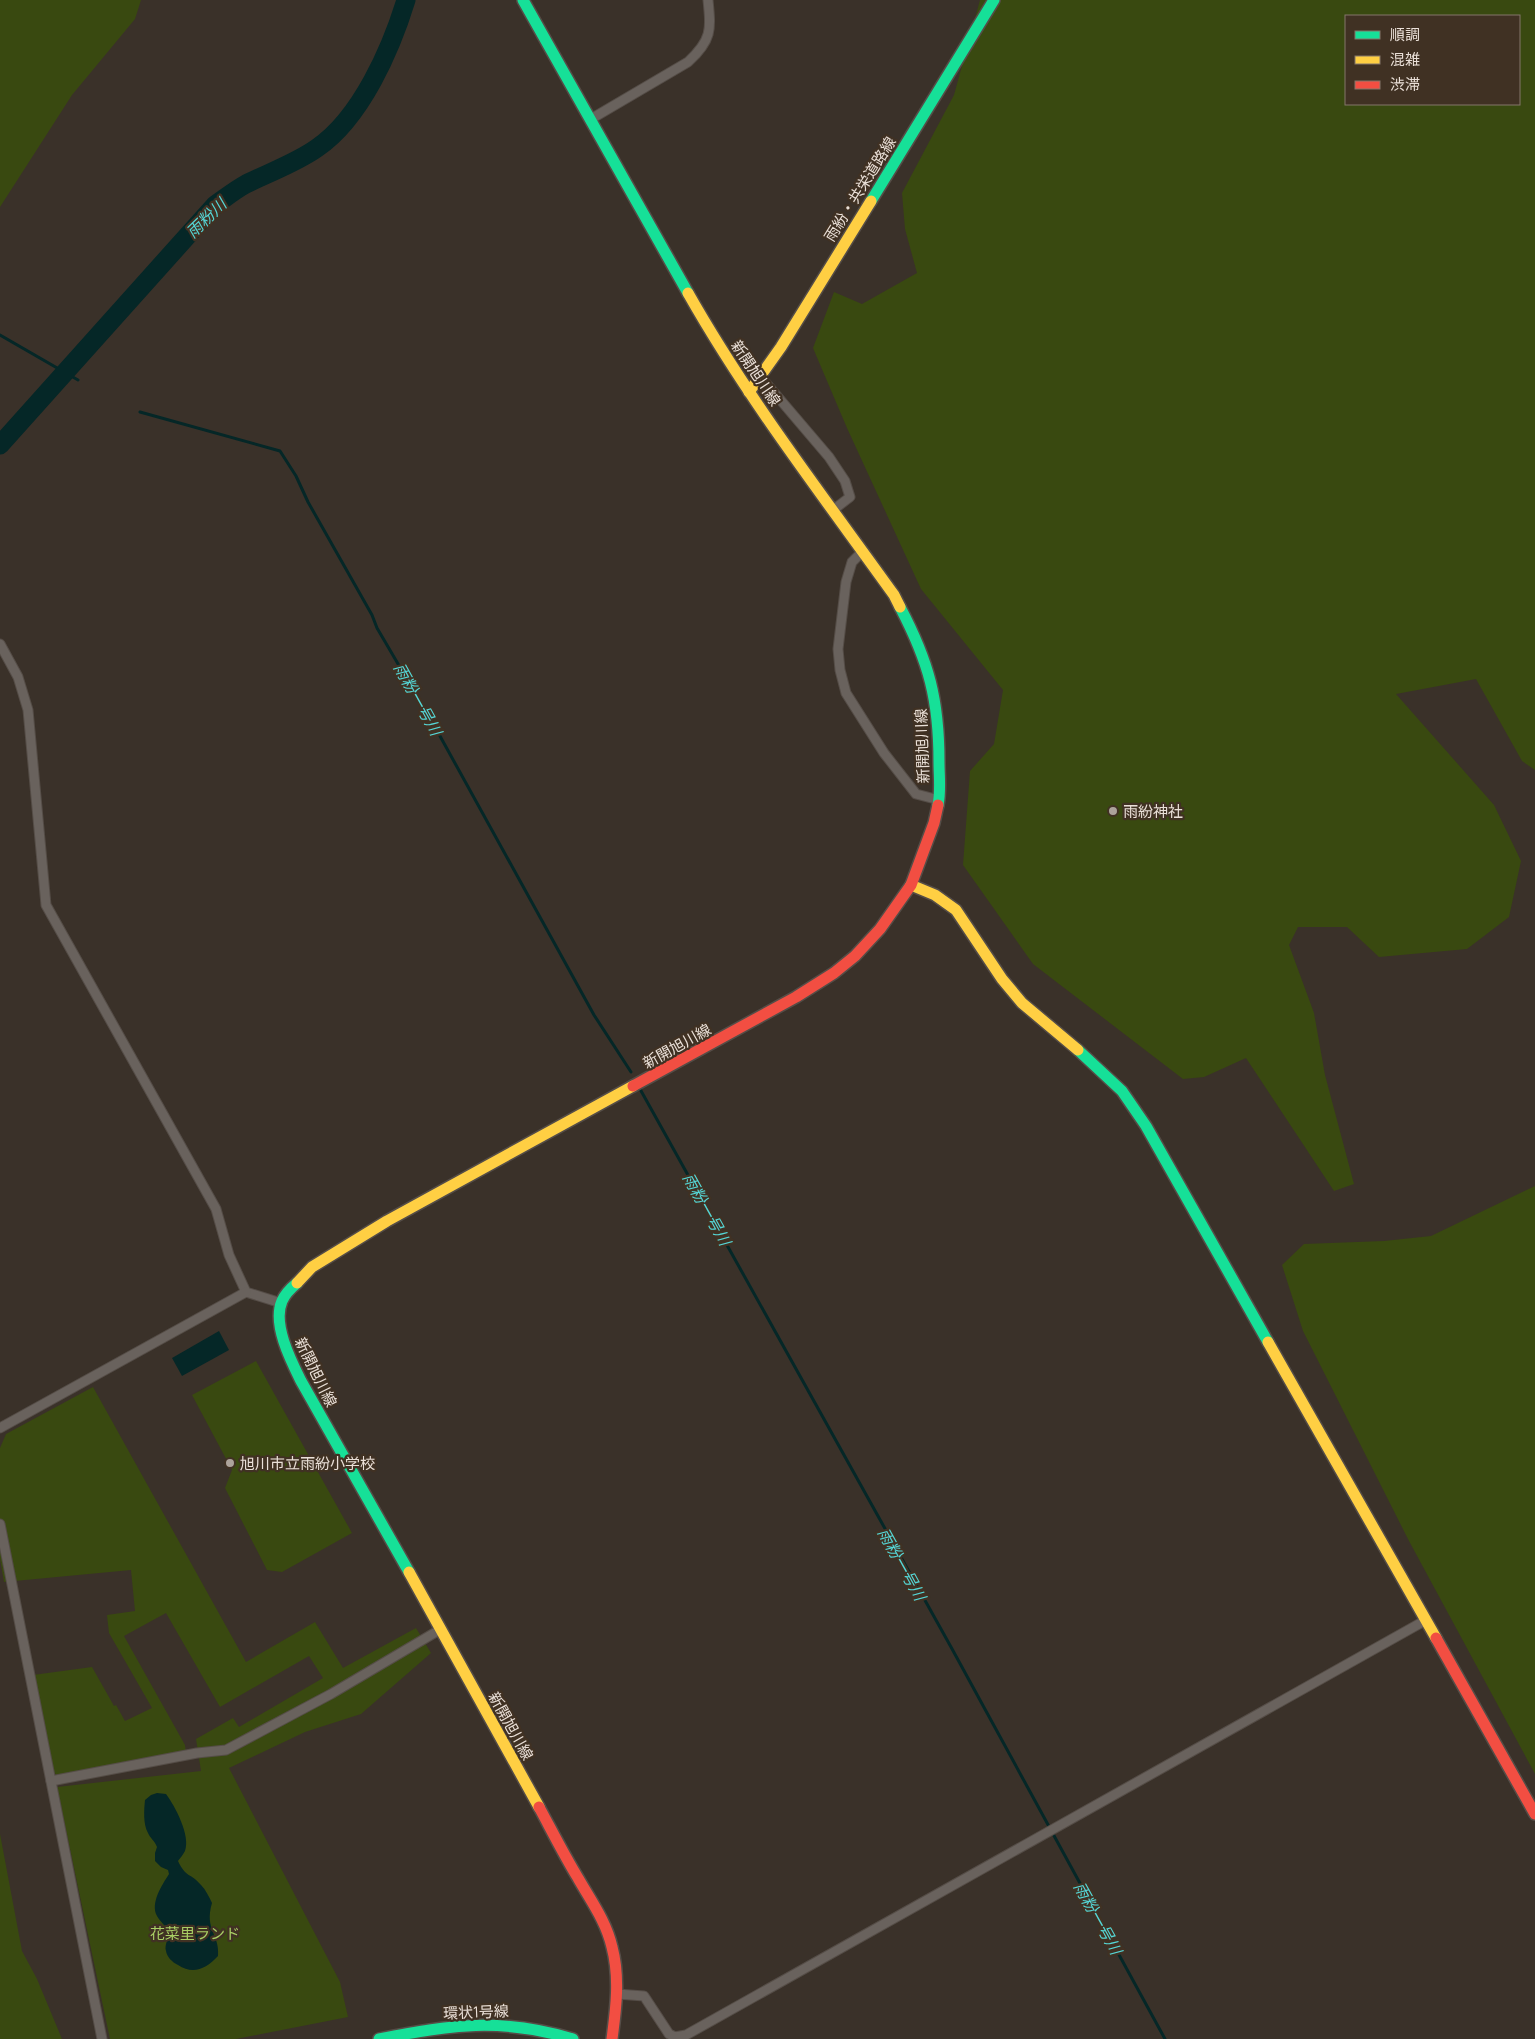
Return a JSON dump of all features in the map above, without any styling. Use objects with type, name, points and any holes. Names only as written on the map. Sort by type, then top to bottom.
[{"type":"main road","name":"新開旭川線","points":[[523,0],[713,337],[749,392],[894,595],[918,641],[928,670],[935,700],[939,733],[939,800],[934,823],[911,885],[880,929],[854,956],[834,973],[796,997],[387,1221],[312,1267],[295,1282],[281,1303],[279,1317],[281,1330],[290,1358],[578,1879],[603,1919],[613,1948],[617,1994],[612,2039]]},
{"type":"main road","name":"雨紛・共栄道路線","points":[[749,392],[786,338],[994,0]]},
{"type":"main road","points":[[911,885],[935,894],[956,910],[1002,979],[1022,1003],[1092,1062],[1122,1091],[1132,1105],[1214,1244],[1535,1814]]},
{"type":"main road","name":"環状1号線","points":[[379,2039],[432,2029],[491,2024],[523,2026],[573,2039]]},
{"type":"street","points":[[591,119],[688,62],[697,54],[707,40],[710,25],[708,0]]},
{"type":"street","points":[[760,376],[829,457],[845,481],[850,497],[833,510]]},
{"type":"street","points":[[863,551],[852,562],[846,582],[842,610],[838,649],[840,670],[846,693],[884,753],[916,794],[939,800]]},
{"type":"street","points":[[0,644],[18,678],[28,710],[46,905],[216,1209],[229,1255],[246,1292]]},
{"type":"street","points":[[0,1428],[246,1292],[281,1303]]},
{"type":"street","points":[[0,1524],[5,1576],[51,1781],[102,2039]]},
{"type":"street","points":[[617,1994],[644,1996],[669,2034],[675,2037],[686,2035],[1426,1620]]},
{"type":"street","points":[[51,1781],[197,1753],[226,1750],[331,1694],[441,1629]]},
{"type":"green space","points":[[0,0],[141,0],[135,19],[72,95],[0,207]]},
{"type":"green space","points":[[980,0],[1535,0],[1535,770],[1522,761],[1476,679],[1396,694],[1494,805],[1521,861],[1509,917],[1467,949],[1379,957],[1347,927],[1298,927],[1289,945],[1314,1013],[1325,1075],[1354,1184],[1334,1191],[1246,1058],[1204,1077],[1183,1079],[1033,964],[963,865],[970,771],[994,744],[1003,690],[921,589],[847,428],[813,348],[834,292],[862,304],[917,273],[905,229],[902,193],[954,95]]},
{"type":"green space","points":[[1535,1186],[1535,1774],[1409,1541],[1303,1331],[1282,1265],[1304,1244],[1384,1241],[1431,1236]]},
{"type":"green space","points":[[256,1361],[352,1533],[282,1572],[267,1570],[225,1488],[232,1470],[192,1395]]},
{"type":"green space","name":"花菜里ランド","points":[[93,1387],[246,1662],[315,1622],[343,1668],[416,1628],[431,1653],[361,1714],[305,1732],[229,1768],[340,1982],[348,2017],[236,2039],[110,2039],[57,1787],[201,1771],[196,1739],[233,1718],[239,1727],[323,1678],[309,1656],[220,1707],[166,1613],[124,1636],[185,1745],[186,1753],[59,1777],[53,1772],[33,1675],[92,1667],[114,1706],[116,1705],[125,1721],[152,1708],[109,1633],[107,1615],[135,1611],[131,1570],[4,1582],[0,1559],[0,1448],[6,1434]]},
{"type":"green space","points":[[0,1834],[22,1951],[37,1979],[62,2039],[0,2039]]},
{"type":"water","points":[[219,1331],[229,1350],[182,1376],[172,1358]]},
{"type":"water","points":[[157,1793],[166,1794],[178,1813],[184,1830],[186,1837],[185,1851],[178,1861],[186,1873],[203,1887],[212,1903],[210,1920],[217,1942],[218,1956],[209,1964],[199,1969],[189,1970],[184,1968],[169,1957],[166,1949],[168,1932],[155,1911],[158,1894],[169,1874],[168,1870],[161,1867],[155,1861],[157,1847],[146,1829],[145,1800]]},
{"type":"waterway","name":"雨粉川","points":[[0,445],[215,205],[246,184],[309,153],[333,135],[361,101],[372,81],[392,40],[406,0]]},
{"type":"waterway","name":"雨粉一号川","points":[[0,335],[78,380]]},
{"type":"waterway","name":"雨粉一号川","points":[[140,412],[280,451],[296,476],[308,502],[372,615],[377,628],[435,727],[594,1015],[631,1072]]},
{"type":"waterway","name":"雨粉一号川","points":[[640,1089],[951,1647],[1165,2039]]},
{"type":"traffic: fast","points":[[523,0],[688,293]]},
{"type":"traffic: fast","points":[[871,201],[994,0]]},
{"type":"traffic: fast","points":[[900,607],[925,664],[934,700],[939,740],[940,789],[938,805]]},
{"type":"traffic: fast","points":[[1078,1050],[1122,1091],[1146,1126],[1268,1342]]},
{"type":"traffic: fast","points":[[297,1283],[285,1296],[280,1310],[281,1331],[288,1353],[301,1381],[409,1572]]},
{"type":"traffic: fast","points":[[379,2039],[430,2030],[476,2026],[522,2028],[573,2039]]},
{"type":"traffic: slow","points":[[749,392],[781,347],[871,201]]},
{"type":"traffic: slow","points":[[688,293],[761,409],[894,595],[900,607]]},
{"type":"traffic: slow","points":[[911,885],[935,895],[956,910],[1002,979],[1022,1003],[1078,1050]]},
{"type":"traffic: slow","points":[[297,1283],[312,1267],[387,1221],[633,1086]]},
{"type":"traffic: slow","points":[[1268,1342],[1436,1638]]},
{"type":"traffic: slow","points":[[409,1572],[539,1807]]},
{"type":"traffic: jam","points":[[633,1086],[796,997],[834,973],[855,956],[880,929],[911,885],[934,823],[938,805]]},
{"type":"traffic: jam","points":[[1436,1638],[1535,1814]]},
{"type":"traffic: jam","points":[[539,1807],[606,1928],[614,1958],[617,1981],[612,2039]]},
{"type":"place","name":"雨紛神社","points":[[1113,811]]},
{"type":"place","name":"旭川市立雨紛小学校","points":[[230,1463]]}]
